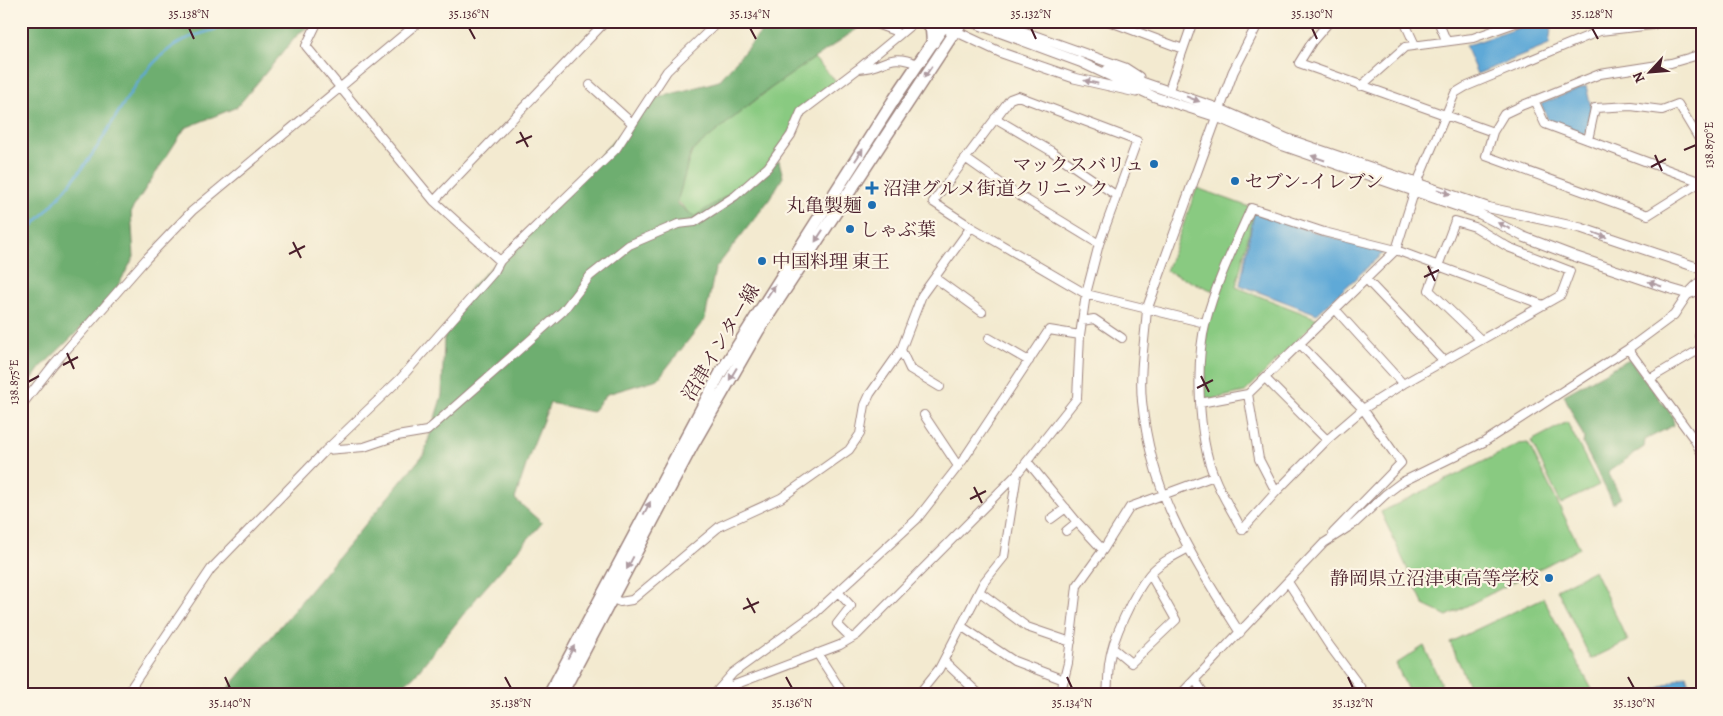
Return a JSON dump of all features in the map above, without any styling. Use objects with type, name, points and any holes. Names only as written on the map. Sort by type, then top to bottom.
[{"type":"highway","points":[[928,21],[932,30],[933,42]]},
{"type":"main road","name":"沼津インター線","points":[[561,695],[607,596],[726,365],[918,64],[948,24]]},
{"type":"main road","name":"沼津インター線","points":[[548,695],[607,596],[758,331],[948,24]]},
{"type":"street","points":[[318,21],[306,46],[434,201],[500,261]]},
{"type":"street","points":[[21,406],[53,365],[147,258],[192,211],[420,21]]},
{"type":"street","points":[[434,201],[606,21]]},
{"type":"street","points":[[126,695],[211,570],[326,450],[400,379],[494,272],[500,261],[616,149],[667,71],[719,21]]},
{"type":"street","points":[[868,21],[895,31],[898,36]]},
{"type":"street","points":[[969,21],[1080,62],[1118,73],[1157,93],[1218,113],[1417,187],[1480,214],[1524,237],[1574,256],[1688,294],[1702,289]]},
{"type":"street","points":[[993,21],[1124,68],[1157,93]]},
{"type":"street","points":[[1108,21],[1183,48]]},
{"type":"street","points":[[1169,90],[1193,21]]},
{"type":"street","points":[[1240,634],[1187,548],[1163,495],[1149,450],[1142,399],[1147,309],[1233,72],[1258,21]]},
{"type":"street","points":[[1330,21],[1312,42],[1299,63],[1493,132]]},
{"type":"street","points":[[1404,21],[1415,45]]},
{"type":"street","points":[[1438,21],[1446,40]]},
{"type":"street","points":[[1361,86],[1405,47],[1446,40],[1473,38],[1521,21]]},
{"type":"street","points":[[1200,403],[1248,394],[1396,250],[1444,115],[1455,93],[1465,87],[1600,32],[1653,25],[1662,21]]},
{"type":"street","points":[[948,24],[1002,52],[1072,81],[1157,93],[1169,90],[1218,113]]},
{"type":"street","points":[[326,450],[364,447],[397,436],[427,431],[563,312],[590,276],[629,245],[678,224],[695,222],[735,196],[768,167],[791,135],[802,112],[911,25]]},
{"type":"street","points":[[1701,181],[1648,215],[1486,156],[1493,132],[1504,114],[1600,74],[1671,63],[1702,54]]},
{"type":"street","points":[[858,69],[867,69],[893,58],[902,58],[918,64]]},
{"type":"street","points":[[590,85],[632,123]]},
{"type":"street","points":[[713,695],[728,686],[818,653],[851,638],[872,622],[1017,474],[1076,398],[1080,335],[1086,294],[1099,244],[1137,141],[1018,96],[1010,98],[933,202],[971,227],[1086,294],[1205,323]]},
{"type":"street","points":[[1534,100],[1545,124],[1701,181]]},
{"type":"street","points":[[1588,140],[1595,108],[1631,106],[1662,110],[1678,104],[1702,144]]},
{"type":"street","points":[[995,118],[1051,151],[1117,196]]},
{"type":"street","points":[[965,158],[1012,191],[1099,244]]},
{"type":"street","points":[[1417,187],[1490,208],[1581,228],[1702,269]]},
{"type":"street","points":[[1480,340],[1429,290],[1438,267],[1455,221],[1460,221],[1508,247],[1570,272],[1561,295],[1403,384],[1363,409],[1327,440],[1242,530],[1214,476],[1203,430],[1200,403],[1200,375],[1205,323],[1221,276],[1252,208],[1324,232],[1396,250],[1438,267],[1543,305]]},
{"type":"street","points":[[607,596],[626,602],[632,600],[720,526],[781,498],[849,450],[860,434],[865,405],[870,394],[901,350],[922,295],[971,227]]},
{"type":"street","points":[[935,278],[982,312]]},
{"type":"street","points":[[1366,279],[1444,361]]},
{"type":"street","points":[[1324,543],[1355,522],[1402,482],[1484,442],[1628,349],[1674,315],[1688,294],[1702,280]]},
{"type":"street","points":[[1335,310],[1403,384]]},
{"type":"street","points":[[1082,321],[1094,319],[1122,338]]},
{"type":"street","points":[[713,695],[733,673],[814,614],[916,519],[958,466],[1049,330],[1080,335]]},
{"type":"street","points":[[989,338],[1029,361]]},
{"type":"street","points":[[1180,695],[1401,463],[1363,409],[1300,344]]},
{"type":"street","points":[[1651,378],[1702,348]]},
{"type":"street","points":[[1628,349],[1694,439],[1702,454]]},
{"type":"street","points":[[901,350],[910,369],[940,387]]},
{"type":"street","points":[[1265,378],[1327,440]]},
{"type":"street","points":[[1248,394],[1259,458],[1276,492]]},
{"type":"street","points":[[924,415],[958,466]]},
{"type":"street","points":[[1694,439],[1702,435]]},
{"type":"street","points":[[1027,461],[1077,522],[1103,550]]},
{"type":"street","points":[[919,694],[944,661],[984,582],[1004,557],[1017,474]]},
{"type":"street","points":[[1060,695],[1071,642],[1077,586],[1103,550],[1130,507],[1214,476]]},
{"type":"street","points":[[1051,519],[1066,508]]},
{"type":"street","points":[[1066,531],[1077,522]]},
{"type":"street","points":[[1108,695],[1109,662],[1136,594],[1150,574],[1162,563],[1187,548]]},
{"type":"street","points":[[1113,648],[1131,663],[1176,620],[1150,574]]},
{"type":"street","points":[[1288,582],[1329,646],[1366,695]]},
{"type":"street","points":[[838,592],[851,606],[837,624],[851,638]]},
{"type":"street","points":[[980,592],[1027,627],[1071,642]]},
{"type":"street","points":[[961,626],[1014,660],[1064,680]]},
{"type":"street","points":[[818,653],[844,695]]},
{"type":"street","points":[[944,661],[980,695]]},
{"type":"street","points":[[1195,680],[1205,695]]},
{"type":"green space","points":[[21,21],[318,21],[299,33],[237,107],[185,128],[131,211],[134,257],[110,300],[40,368],[21,395]]},
{"type":"green space","points":[[776,21],[858,21],[864,24],[764,93],[691,152],[677,203],[694,217],[779,161],[783,177],[769,200],[715,269],[705,319],[658,379],[607,394],[592,412],[550,403],[531,450],[515,499],[542,523],[478,596],[414,676],[392,695],[223,695],[424,454],[442,395],[444,338],[471,287],[542,217],[653,99],[719,81],[762,31]]},
{"type":"green space","points":[[814,58],[836,81],[804,110],[768,167],[696,220],[675,198],[693,149],[775,85]]},
{"type":"green space","points":[[1197,188],[1255,209],[1236,287],[1318,319],[1245,392],[1204,401],[1207,322],[1216,292],[1166,271]]},
{"type":"green space","points":[[1629,359],[1672,415],[1674,425],[1645,440],[1644,447],[1608,472],[1621,498],[1613,503],[1583,444],[1584,438],[1564,395]]},
{"type":"green space","points":[[1567,422],[1599,485],[1561,504],[1531,441]]},
{"type":"green space","points":[[1528,443],[1580,548],[1447,616],[1424,605],[1381,512],[1519,444]]},
{"type":"green space","points":[[1594,570],[1628,641],[1591,659],[1557,589]]},
{"type":"green space","points":[[1543,598],[1595,695],[1473,695],[1450,642]]},
{"type":"green space","points":[[1424,646],[1441,684],[1426,695],[1410,695],[1396,664]]},
{"type":"water","points":[[1539,21],[1552,21],[1549,45],[1477,74],[1465,46]]},
{"type":"water","points":[[1586,86],[1591,107],[1585,135],[1548,120],[1541,104]]},
{"type":"water","points":[[1254,213],[1383,253],[1317,314],[1240,285]]},
{"type":"water","points":[[1686,675],[1695,695],[1645,695]]},
{"type":"waterway","points":[[21,237],[75,178],[94,152],[132,90],[161,56],[179,42],[239,21]]},
{"type":"place","name":"マックスバリュ","points":[[1154,164]]},
{"type":"place","name":"セブン-イレブン","points":[[1235,181]]},
{"type":"place","name":"沼津グルメ街道クリニック","points":[[872,188]]},
{"type":"place","name":"丸亀製麺","points":[[872,205]]},
{"type":"place","name":"しゃぶ葉","points":[[850,229]]},
{"type":"place","name":"中国料理 東王","points":[[762,261]]},
{"type":"place","name":"静岡県立沼津東高等学校","points":[[1549,578]]}]
